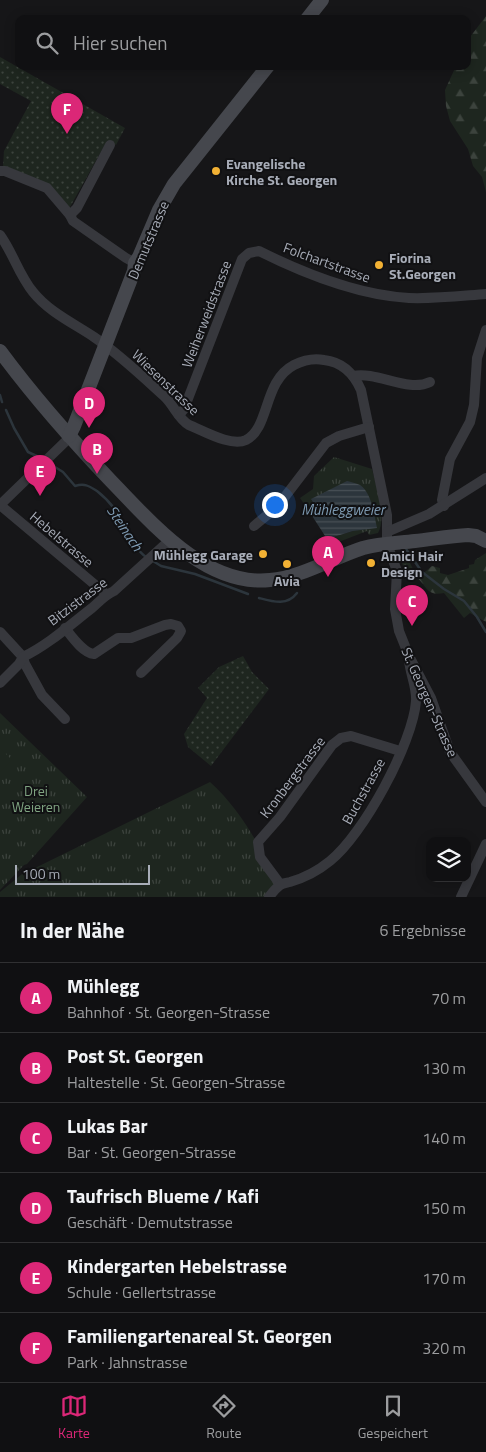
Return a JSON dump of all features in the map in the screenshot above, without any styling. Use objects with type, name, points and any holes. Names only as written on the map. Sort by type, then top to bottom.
[{"type":"street","points":[[310,15],[322,0]]},
{"type":"street","name":"Demutstrasse","points":[[68,436],[74,426],[105,346],[134,271],[135,263],[159,210],[174,184],[265,70]]},
{"type":"street","points":[[70,215],[77,208],[110,145]]},
{"type":"street","points":[[0,171],[5,171],[47,188],[73,221],[135,263]]},
{"type":"street","name":"Wiesenstrasse","points":[[0,235],[26,282],[40,300],[47,307],[96,338],[122,359],[166,398],[184,423],[188,425],[227,440],[241,441],[250,438],[257,430],[276,382],[291,366],[311,359],[326,360],[341,366],[353,376]]},
{"type":"street","name":"Folchartstrasse","points":[[249,253],[259,251],[336,283],[380,295],[424,298],[486,294]]},
{"type":"street","name":"Weiherweidstrasse","points":[[179,415],[184,409],[242,259],[249,253]]},
{"type":"street","points":[[444,506],[442,500],[450,460],[470,422],[474,405],[477,358],[486,330]]},
{"type":"street","points":[[0,351],[68,436],[170,540],[192,556],[223,572],[242,578],[262,581],[288,576],[364,548],[387,538],[444,506],[486,478]]},
{"type":"street","points":[[387,538],[386,515],[369,427],[361,390],[353,376],[366,374],[393,382],[421,385],[430,382]]},
{"type":"street","points":[[254,526],[277,507],[326,443],[338,436],[369,427]]},
{"type":"street","points":[[0,505],[68,436]]},
{"type":"street","name":"Hebelstrasse","points":[[0,505],[106,594]]},
{"type":"street","points":[[387,538],[468,535],[476,536],[486,541]]},
{"type":"street","name":"St. Georgen-Strasse","points":[[387,538],[397,571],[396,620],[409,656],[415,664],[434,705],[450,752],[486,802]]},
{"type":"street","name":"Bitzistrasse","points":[[0,683],[19,664],[23,657],[101,601],[106,594],[114,591],[170,540]]},
{"type":"street","points":[[65,628],[89,653],[94,654],[122,637],[130,638],[165,625],[178,626],[181,631],[177,638],[141,673]]},
{"type":"street","points":[[0,632],[23,657],[24,664],[42,694],[65,719]]},
{"type":"street","name":"Buchstrasse","points":[[280,884],[321,868],[346,846],[380,794],[409,730],[416,701],[409,656]]},
{"type":"street","name":"Kronbergstrasse","points":[[280,884],[260,856],[258,842],[280,817],[332,745],[341,738],[351,736],[400,751]]},
{"type":"street","points":[[461,897],[486,844]]},
{"type":"street","points":[[269,897],[280,884]]},
{"type":"green space","points":[[486,16],[486,192],[482,177],[473,166],[468,149],[450,121],[446,106],[445,90],[454,70],[471,70],[471,36]]},
{"type":"green space","points":[[0,57],[15,66],[15,70],[23,70],[125,128],[116,145],[107,141],[70,207],[51,188],[3,167],[4,151],[31,101],[0,84]]},
{"type":"green space","points":[[334,457],[372,469],[380,501],[381,519],[378,533],[369,535],[367,531],[331,545],[327,539],[353,531],[311,500],[314,504],[307,508],[300,498],[313,489],[314,476]]},
{"type":"green space","points":[[486,553],[486,622],[470,613],[464,618],[444,593],[430,592],[419,579],[404,570],[401,558],[408,559],[413,569],[420,576],[432,566],[440,568],[440,573],[448,575],[469,568],[469,565],[474,564],[475,560]]},
{"type":"green space","points":[[243,656],[252,672],[269,689],[211,766],[188,747],[184,734],[207,698],[198,688],[219,667]]},
{"type":"green space","name":"Drei Weieren","points":[[0,713],[87,797],[27,864],[0,890]]},
{"type":"green space","points":[[0,748],[12,760],[0,772]]},
{"type":"green space","points":[[210,782],[240,816],[277,880],[269,897],[0,897],[0,892],[27,870],[33,869]]},
{"type":"water","name":"Mühleggweier","points":[[347,481],[360,485],[367,493],[372,505],[377,528],[353,531],[327,539],[307,508],[314,504],[311,499]]},
{"type":"waterway","name":"Steinach","points":[[0,395],[2,402]]},
{"type":"waterway","name":"Steinach","points":[[6,410],[28,452],[43,459]]},
{"type":"waterway","name":"Steinach","points":[[47,462],[63,472],[75,486],[87,486],[104,497],[118,513],[131,538],[146,557]]},
{"type":"waterway","name":"Steinach","points":[[406,549],[422,572],[464,601],[486,632]]},
{"type":"waterway","name":"Steinach","points":[[153,561],[161,566],[195,574],[248,594]]},
{"type":"waterway","name":"Steinach","points":[[259,598],[280,602],[289,600],[297,593]]},
{"type":"place","name":"Familiengartenareal St. Georgen","points":[[67,134]]},
{"type":"place","name":"Evangelische Kirche St. Georgen","points":[[216,171]]},
{"type":"place","name":"Fiorina St.Georgen","points":[[379,265]]},
{"type":"place","name":"Taufrisch Blueme / Kafi","points":[[89,428]]},
{"type":"place","name":"Post St. Georgen","points":[[97,474]]},
{"type":"place","name":"Kindergarten Hebelstrasse","points":[[40,496]]},
{"type":"place","name":"Mühlegg Garage","points":[[263,554]]},
{"type":"place","name":"Amici Hair Design","points":[[371,563]]},
{"type":"place","name":"Avia","points":[[287,564]]},
{"type":"place","name":"Mühlegg","points":[[328,577]]},
{"type":"place","name":"Lukas Bar","points":[[412,626]]}]
